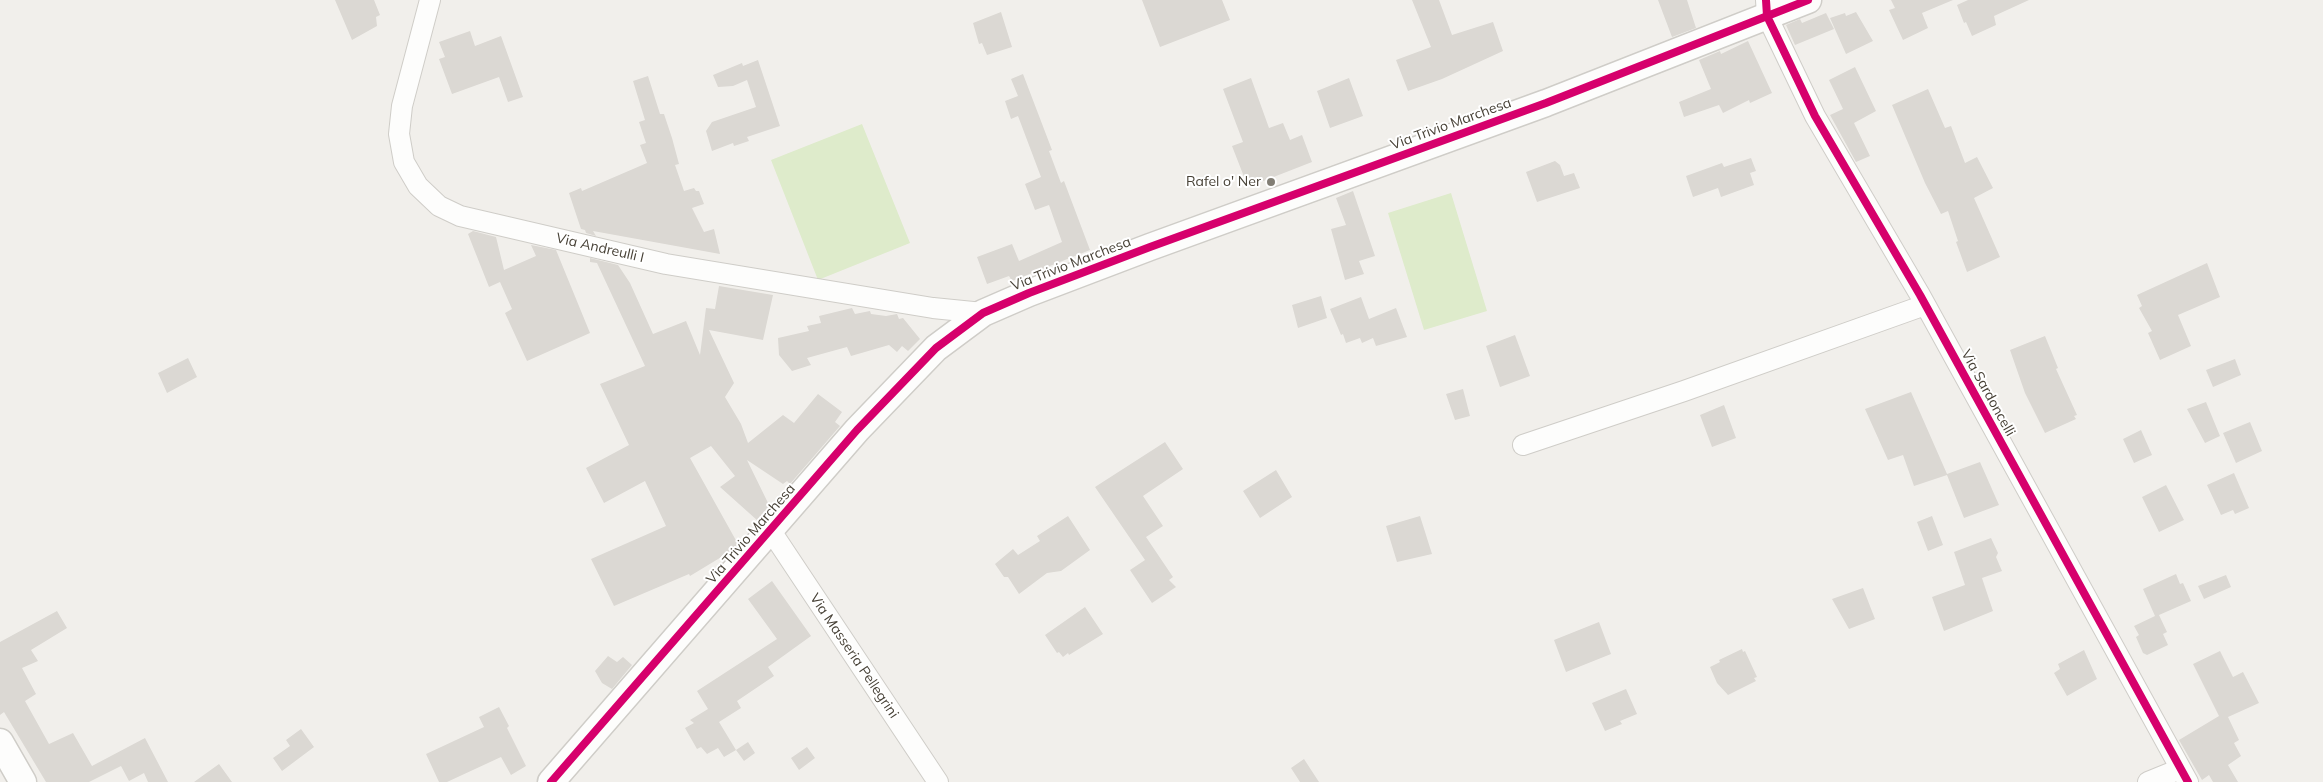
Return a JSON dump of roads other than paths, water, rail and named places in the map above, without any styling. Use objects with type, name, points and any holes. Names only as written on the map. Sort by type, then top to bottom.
[{"type":"street","name":"Via Andreulli I","points":[[430,0],[402,106],[399,134],[404,162],[418,186],[439,206],[460,216],[666,264],[904,303],[983,313]]},
{"type":"street","name":"Via Trivio Marchesa","points":[[551,782],[857,430],[930,355],[983,313],[1029,293],[1150,247],[1546,103],[1767,8],[1808,0]]},
{"type":"street","name":"Via Sardoncelli","points":[[1767,8],[1815,116],[1925,304],[2184,776]]},
{"type":"street","points":[[1523,445],[1684,391],[1925,304]]},
{"type":"street","name":"Via Masseria Pellegrini","points":[[771,531],[938,782]]},
{"type":"street","points":[[0,742],[23,782]]},
{"type":"street","points":[[2148,782],[2184,776]]},
{"type":"place","name":"Rafel o' Ner","points":[[1271,182]]}]
